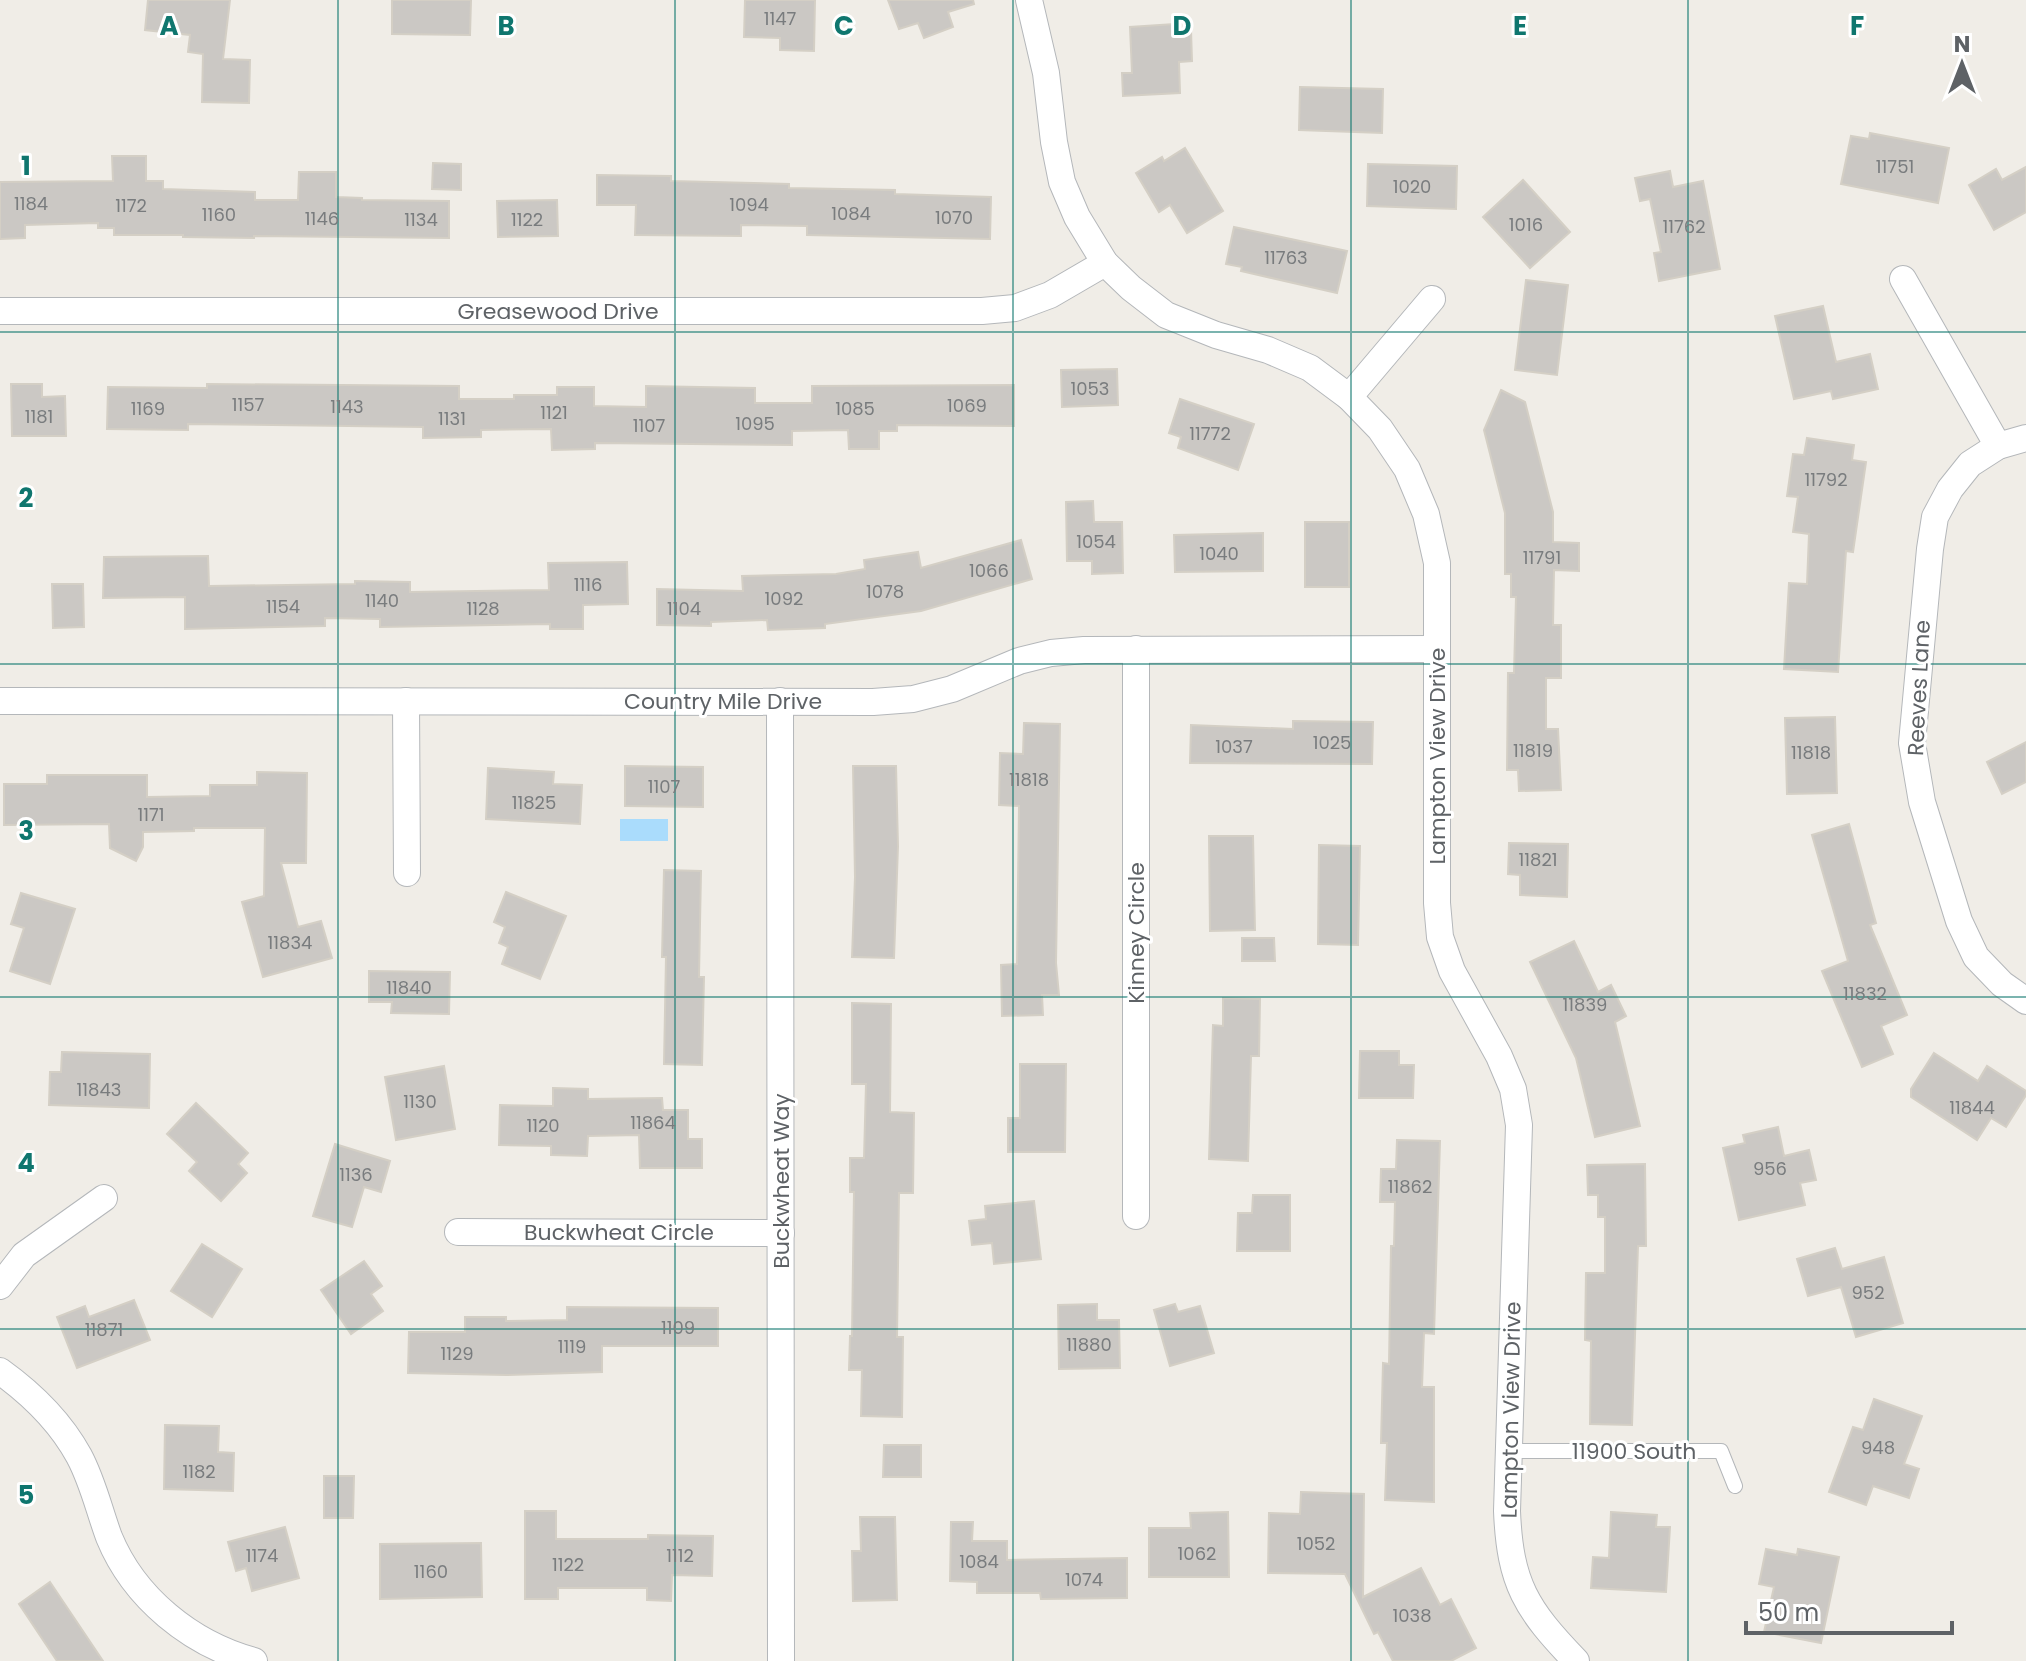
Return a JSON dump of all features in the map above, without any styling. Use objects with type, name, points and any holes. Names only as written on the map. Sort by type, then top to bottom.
[{"type":"street","name":"Lampton View Drive","points":[[1029,0],[1046,73],[1062,182],[1077,217],[1105,263],[1166,315],[1310,368],[1349,397],[1380,429],[1407,469],[1426,514],[1437,563],[1437,903],[1440,937],[1452,971],[1499,1056],[1513,1089],[1519,1125],[1509,1552],[1522,1592],[1543,1626],[1576,1661]]},
{"type":"street","name":"Greasewood Drive","points":[[0,311],[982,311],[1015,308],[1050,295],[1105,263]]},
{"type":"street","points":[[1903,279],[1998,446]]},
{"type":"street","points":[[1349,397],[1432,299]]},
{"type":"street","name":"Reeves Lane","points":[[2026,438],[1998,446],[1970,464],[1950,489],[1935,517],[1912,743],[1922,802],[1959,921],[1976,957],[2002,984],[2026,1001]]},
{"type":"street","name":"Country Mile Drive","points":[[0,701],[873,702],[913,699],[952,689],[1019,661],[1051,653],[1136,649],[1437,649]]},
{"type":"street","name":"Kinney Circle","points":[[1136,649],[1136,1216]]},
{"type":"street","points":[[406,701],[407,873]]},
{"type":"street","name":"Buckwheat Way","points":[[780,701],[781,1661]]},
{"type":"street","points":[[0,1286],[24,1255],[104,1198]]},
{"type":"street","name":"Buckwheat Circle","points":[[458,1232],[781,1233]]},
{"type":"street","points":[[0,1371],[42,1406],[62,1430],[91,1483],[122,1563],[148,1596],[178,1625],[201,1640],[254,1661]]},
{"type":"lane","name":"11900 South","points":[[1509,1451],[1721,1451],[1735,1486]]},
{"type":"water","points":[[620,819],[668,819],[668,841],[620,841]]},
{"type":"building","points":[[148,0],[230,0],[223,59],[250,60],[249,103],[202,102],[203,54],[188,52],[190,35],[145,30]]},
{"type":"building","points":[[392,0],[471,0],[470,35],[392,34]]},
{"type":"building","points":[[745,0],[815,0],[814,51],[780,50],[780,38],[744,37]]},
{"type":"building","points":[[888,0],[973,0],[974,4],[948,12],[953,27],[924,38],[918,23],[899,29]]},
{"type":"building","points":[[1174,24],[1174,31],[1191,30],[1192,61],[1179,62],[1180,93],[1123,96],[1122,73],[1132,73],[1130,27]]},
{"type":"building","points":[[1300,87],[1383,89],[1382,133],[1299,130]]},
{"type":"building","points":[[1870,133],[1949,148],[1938,203],[1841,184],[1851,136],[1869,139]]},
{"type":"building","points":[[1185,148],[1223,211],[1187,233],[1170,205],[1159,212],[1136,173],[1162,157],[1164,161]]},
{"type":"building","points":[[112,156],[146,156],[146,181],[163,181],[163,189],[255,192],[255,200],[298,200],[299,172],[336,172],[336,197],[449,201],[449,238],[114,235],[114,228],[98,228],[98,223],[25,225],[25,238],[0,239],[0,182],[113,181]]},
{"type":"building","points":[[433,163],[461,164],[461,190],[432,189]]},
{"type":"building","points":[[1368,164],[1457,166],[1456,209],[1367,206]]},
{"type":"building","points":[[2026,167],[2026,212],[1994,230],[1969,185],[1996,169],[2002,180]]},
{"type":"building","points":[[1670,171],[1673,187],[1703,181],[1720,269],[1659,281],[1654,253],[1661,252],[1650,199],[1640,201],[1635,178]]},
{"type":"building","points":[[597,175],[671,176],[671,181],[789,184],[789,188],[895,190],[895,194],[991,197],[990,239],[807,235],[807,226],[741,225],[741,236],[635,235],[636,205],[597,205]]},
{"type":"building","points":[[1523,180],[1570,232],[1530,268],[1483,217]]},
{"type":"building","points":[[557,200],[558,236],[498,237],[497,201]]},
{"type":"building","points":[[1234,227],[1347,251],[1337,293],[1241,271],[1242,267],[1226,264]]},
{"type":"building","points":[[1526,280],[1568,285],[1557,375],[1515,370]]},
{"type":"building","points":[[1823,306],[1836,362],[1870,354],[1878,389],[1833,399],[1831,391],[1794,399],[1775,316]]},
{"type":"building","points":[[1117,369],[1118,405],[1062,407],[1061,370]]},
{"type":"building","points":[[11,384],[42,384],[42,397],[65,396],[66,436],[12,436]]},
{"type":"building","points":[[207,384],[459,386],[459,399],[514,399],[514,395],[557,395],[557,387],[594,387],[594,406],[646,407],[646,386],[755,388],[755,403],[812,403],[812,386],[1014,385],[1014,426],[897,425],[897,431],[879,431],[879,449],[849,449],[848,430],[792,431],[792,445],[595,443],[595,449],[552,450],[551,429],[481,430],[481,437],[423,438],[423,427],[188,424],[188,430],[107,429],[108,387],[207,388]]},
{"type":"building","points":[[1501,390],[1525,402],[1553,512],[1553,542],[1579,543],[1579,571],[1554,570],[1553,625],[1561,625],[1561,678],[1546,678],[1546,729],[1558,729],[1561,790],[1519,791],[1518,770],[1507,770],[1508,673],[1514,673],[1516,597],[1511,597],[1511,574],[1505,574],[1505,513],[1484,430]]},
{"type":"building","points":[[1180,399],[1254,424],[1238,470],[1178,448],[1181,437],[1169,433]]},
{"type":"building","points":[[1807,438],[1854,445],[1852,460],[1866,462],[1853,552],[1846,551],[1838,672],[1784,669],[1789,583],[1807,584],[1809,534],[1793,532],[1798,497],[1787,496],[1793,454],[1804,455]]},
{"type":"building","points":[[1093,501],[1094,522],[1122,522],[1123,573],[1092,574],[1092,561],[1067,561],[1066,502]]},
{"type":"building","points":[[1305,522],[1349,522],[1349,587],[1305,587]]},
{"type":"building","points":[[1263,533],[1263,571],[1175,572],[1174,535]]},
{"type":"building","points":[[1021,540],[1032,579],[921,611],[825,624],[825,628],[768,630],[767,620],[711,622],[711,626],[657,625],[657,589],[743,591],[742,576],[836,574],[865,569],[864,560],[918,552],[921,568]]},
{"type":"building","points":[[208,556],[209,586],[410,582],[410,592],[549,590],[548,563],[627,562],[628,604],[583,605],[583,629],[550,629],[550,624],[380,627],[380,619],[325,618],[325,626],[185,629],[185,597],[103,598],[104,557]]},
{"type":"building","points":[[52,584],[83,584],[84,627],[53,628]]},
{"type":"building","points":[[1835,717],[1837,793],[1787,794],[1785,718]]},
{"type":"building","points":[[1293,721],[1373,722],[1372,764],[1190,763],[1191,725],[1293,729]]},
{"type":"building","points":[[1024,723],[1060,724],[1056,963],[1059,995],[1042,995],[1043,1015],[1002,1016],[1001,965],[1017,964],[1019,806],[999,805],[1000,753],[1023,754]]},
{"type":"building","points":[[2026,742],[2026,782],[2002,794],[1987,762]]},
{"type":"building","points":[[625,766],[703,767],[703,807],[625,806]]},
{"type":"building","points":[[853,766],[896,766],[898,846],[894,958],[852,957],[855,877]]},
{"type":"building","points":[[488,768],[554,772],[553,784],[582,785],[580,824],[486,819]]},
{"type":"building","points":[[257,772],[307,773],[306,863],[281,863],[298,927],[321,921],[332,958],[263,977],[242,902],[264,896],[265,828],[143,832],[143,847],[136,861],[110,848],[109,824],[4,825],[4,784],[47,784],[47,775],[147,775],[147,797],[210,796],[210,785],[257,785]]},
{"type":"building","points":[[1849,824],[1876,923],[1870,925],[1907,1015],[1881,1026],[1893,1054],[1862,1067],[1822,971],[1848,961],[1812,835]]},
{"type":"building","points":[[1209,836],[1253,836],[1255,930],[1210,931]]},
{"type":"building","points":[[1509,843],[1568,844],[1567,897],[1520,895],[1520,875],[1508,874]]},
{"type":"building","points":[[1319,845],[1360,846],[1358,945],[1318,944]]},
{"type":"building","points":[[664,870],[701,871],[699,977],[704,977],[702,1065],[664,1064]]},
{"type":"building","points":[[506,892],[566,916],[540,979],[502,964],[508,947],[499,943],[505,927],[494,922]]},
{"type":"building","points":[[21,893],[75,909],[50,984],[10,971],[24,928],[11,924]]},
{"type":"building","points":[[1242,938],[1274,938],[1275,961],[1242,961]]},
{"type":"building","points":[[1574,941],[1598,992],[1611,985],[1626,1016],[1615,1022],[1640,1126],[1595,1137],[1576,1058],[1530,962]]},
{"type":"building","points":[[369,971],[450,972],[449,1014],[391,1013],[392,1002],[369,1002]]},
{"type":"building","points":[[1223,998],[1260,999],[1259,1056],[1251,1056],[1248,1161],[1209,1159],[1213,1025],[1223,1026]]},
{"type":"building","points":[[852,1003],[891,1004],[890,1112],[914,1113],[913,1193],[899,1193],[897,1337],[903,1337],[902,1417],[861,1416],[862,1370],[849,1370],[854,1192],[850,1192],[850,1158],[864,1158],[866,1084],[852,1084]]},
{"type":"building","points":[[1360,1051],[1399,1051],[1399,1065],[1414,1065],[1413,1098],[1359,1098]]},
{"type":"building","points":[[62,1052],[150,1054],[149,1108],[49,1105],[50,1072],[61,1072]]},
{"type":"building","points":[[1934,1053],[1978,1081],[1987,1066],[2026,1091],[2006,1127],[1991,1118],[1977,1140],[1911,1097],[1911,1089]]},
{"type":"building","points":[[1020,1064],[1066,1064],[1065,1152],[1008,1152],[1008,1118],[1020,1118]]},
{"type":"building","points":[[444,1066],[455,1129],[396,1140],[385,1077]]},
{"type":"building","points":[[553,1088],[588,1089],[588,1099],[662,1098],[663,1110],[688,1110],[688,1139],[702,1139],[702,1168],[640,1168],[639,1135],[588,1136],[587,1156],[551,1155],[551,1146],[499,1145],[500,1105],[553,1106]]},
{"type":"building","points":[[196,1103],[248,1153],[238,1164],[247,1173],[221,1201],[189,1171],[197,1162],[167,1134]]},
{"type":"building","points":[[1778,1127],[1784,1156],[1809,1150],[1816,1180],[1800,1183],[1805,1205],[1739,1220],[1723,1148],[1745,1143],[1743,1135]]},
{"type":"building","points":[[1397,1140],[1440,1141],[1434,1334],[1424,1333],[1422,1387],[1434,1387],[1434,1502],[1385,1500],[1387,1443],[1381,1443],[1383,1363],[1389,1364],[1395,1202],[1380,1202],[1381,1169],[1396,1169]]},
{"type":"building","points":[[335,1144],[390,1161],[381,1192],[364,1187],[352,1227],[313,1216]]},
{"type":"building","points":[[1645,1164],[1646,1246],[1638,1246],[1632,1425],[1590,1424],[1591,1341],[1585,1340],[1586,1273],[1605,1273],[1605,1217],[1598,1217],[1598,1195],[1588,1195],[1587,1165]]},
{"type":"building","points":[[1253,1195],[1290,1195],[1290,1251],[1237,1251],[1238,1213],[1252,1213]]},
{"type":"building","points":[[1034,1201],[1041,1259],[994,1264],[992,1243],[972,1245],[969,1221],[986,1219],[985,1206]]},
{"type":"building","points":[[202,1244],[242,1269],[212,1317],[171,1291]]},
{"type":"building","points":[[1835,1248],[1842,1269],[1884,1257],[1903,1323],[1856,1337],[1841,1287],[1808,1296],[1797,1259]]},
{"type":"building","points":[[364,1261],[382,1286],[371,1294],[383,1311],[351,1334],[321,1290]]},
{"type":"building","points":[[134,1300],[150,1340],[77,1368],[57,1317],[85,1306],[89,1317]]},
{"type":"building","points":[[1097,1304],[1097,1320],[1119,1320],[1120,1368],[1059,1369],[1058,1305]]},
{"type":"building","points":[[1175,1304],[1178,1312],[1200,1306],[1214,1353],[1170,1366],[1154,1310]]},
{"type":"building","points":[[567,1307],[718,1308],[718,1346],[602,1346],[602,1372],[506,1375],[408,1373],[409,1332],[465,1332],[465,1317],[506,1317],[506,1321],[567,1320]]},
{"type":"building","points":[[1874,1399],[1922,1416],[1904,1464],[1919,1469],[1909,1498],[1873,1486],[1866,1505],[1829,1492],[1853,1427],[1863,1430]]},
{"type":"building","points":[[165,1425],[219,1426],[218,1452],[234,1453],[233,1491],[164,1489]]},
{"type":"building","points":[[884,1445],[921,1445],[921,1477],[883,1477]]},
{"type":"building","points":[[324,1476],[354,1476],[353,1518],[324,1518]]},
{"type":"building","points":[[1301,1492],[1364,1494],[1363,1597],[1421,1568],[1440,1605],[1451,1599],[1476,1648],[1451,1661],[1393,1661],[1378,1632],[1374,1634],[1345,1574],[1268,1573],[1269,1513],[1300,1514]]},
{"type":"building","points":[[525,1511],[556,1511],[556,1539],[713,1536],[712,1576],[672,1575],[671,1601],[647,1600],[647,1588],[558,1588],[558,1599],[525,1599]]},
{"type":"building","points":[[1228,1512],[1229,1577],[1149,1577],[1149,1528],[1191,1528],[1190,1513]]},
{"type":"building","points":[[1611,1512],[1657,1515],[1656,1527],[1670,1527],[1666,1592],[1591,1588],[1593,1557],[1609,1558]]},
{"type":"building","points":[[860,1517],[895,1517],[897,1600],[853,1601],[852,1551],[861,1551]]},
{"type":"building","points":[[951,1522],[973,1522],[972,1541],[1007,1541],[1007,1560],[1127,1558],[1127,1598],[1041,1599],[1040,1593],[977,1593],[977,1582],[950,1581]]},
{"type":"building","points":[[285,1527],[299,1578],[252,1591],[246,1568],[236,1571],[228,1542]]},
{"type":"building","points":[[481,1543],[482,1597],[380,1599],[380,1544]]},
{"type":"building","points":[[1766,1549],[1797,1555],[1798,1549],[1839,1557],[1821,1643],[1764,1632],[1774,1587],[1759,1584]]},
{"type":"building","points":[[50,1582],[103,1661],[57,1661],[19,1604]]}]
